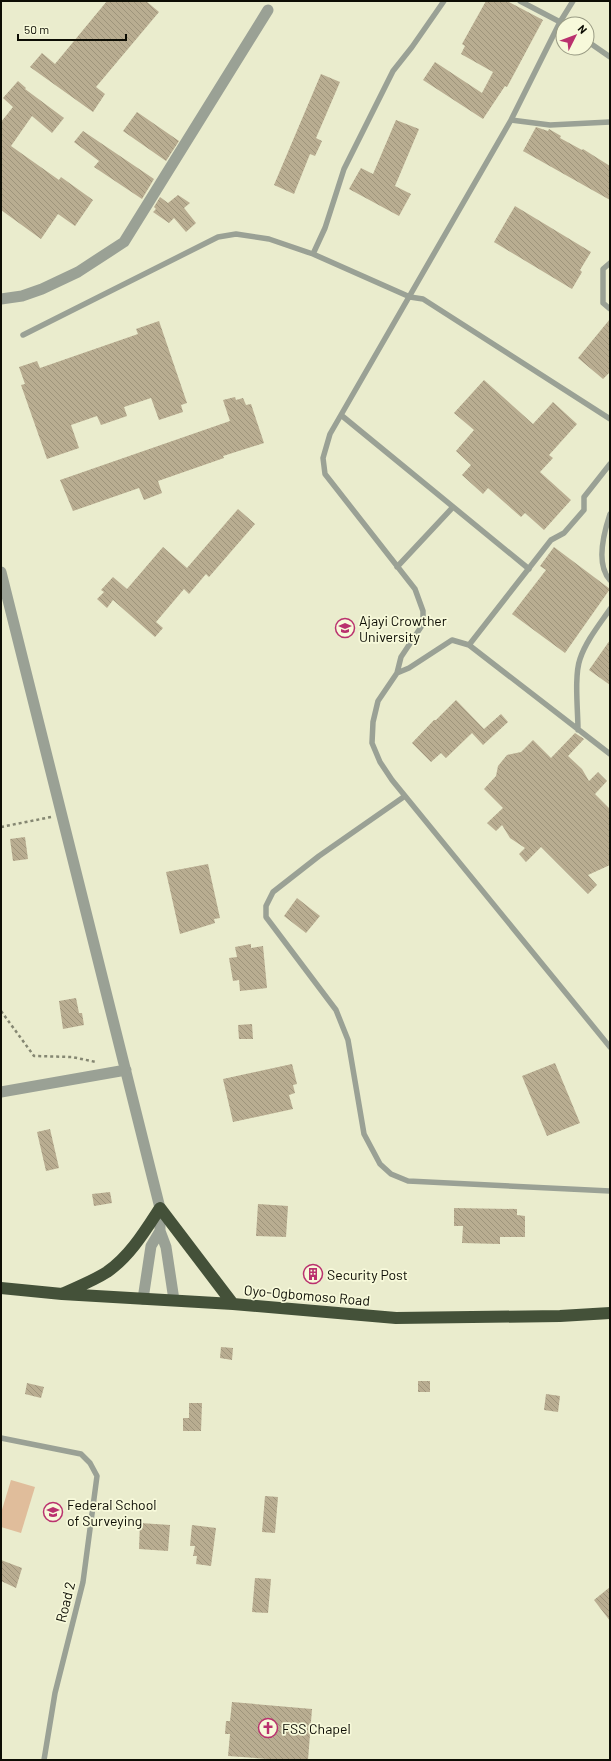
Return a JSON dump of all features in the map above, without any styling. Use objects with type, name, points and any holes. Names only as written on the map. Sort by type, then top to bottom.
[{"type":"highway","points":[[62,1294],[106,1272],[125,1256],[142,1237],[160,1208],[234,1304]]},
{"type":"highway","name":"Oyo-Ogbomoso Road","points":[[1,1288],[62,1294],[234,1304],[396,1318],[560,1316],[610,1313]]},
{"type":"street","points":[[1,299],[22,296],[50,285],[78,272],[124,242],[268,10]]},
{"type":"street","points":[[1,572],[160,1208],[160,1231],[166,1247],[174,1300]]},
{"type":"street","points":[[1,1092],[126,1070]]},
{"type":"street","points":[[143,1299],[151,1246],[160,1231]]},
{"type":"lane","points":[[313,254],[325,228],[344,169],[393,71],[412,47],[444,1]]},
{"type":"lane","points":[[520,1],[555,19]]},
{"type":"lane","points":[[566,16],[573,1]]},
{"type":"lane","points":[[555,36],[511,120],[330,434],[323,458],[325,474],[415,588],[423,611],[423,624],[401,657],[397,673],[378,701],[373,722],[372,743],[380,762],[392,780],[610,1047]]},
{"type":"lane","points":[[595,47],[610,57]]},
{"type":"lane","points":[[511,120],[550,125],[610,122]]},
{"type":"lane","points":[[22,335],[218,237],[236,234],[269,239],[313,254],[410,297],[423,299],[610,419]]},
{"type":"lane","points":[[610,263],[603,269],[603,303],[610,309]]},
{"type":"lane","points":[[341,415],[529,569]]},
{"type":"lane","points":[[469,645],[551,540],[564,533],[584,510],[584,497],[610,464]]},
{"type":"lane","points":[[397,566],[453,507]]},
{"type":"lane","points":[[610,514],[604,532],[603,564],[606,576],[610,580]]},
{"type":"lane","points":[[578,730],[578,670],[580,659],[596,628],[610,609]]},
{"type":"lane","points":[[397,673],[409,668],[452,640],[469,645],[610,754]]},
{"type":"lane","points":[[405,796],[319,856],[273,892],[266,906],[266,917],[336,1010],[348,1040],[364,1134],[372,1150],[380,1164],[391,1174],[408,1181],[610,1191]]},
{"type":"lane","name":"Road 2","points":[[1,1438],[81,1454],[90,1462],[97,1476],[83,1582],[55,1693],[44,1760]]},
{"type":"path","points":[[1,827],[61,815]]},
{"type":"path","points":[[1,1011],[34,1056],[72,1057],[103,1064]]},
{"type":"shaded area","points":[[11,1480],[35,1487],[21,1533],[1,1527],[1,1513]]},
{"type":"building","points":[[107,1],[146,1],[159,12],[96,87],[105,94],[93,112],[30,67],[42,53],[55,64]]},
{"type":"building","points":[[486,1],[507,1],[543,20],[507,87],[505,86],[483,119],[423,80],[435,62],[482,93],[493,72],[461,54],[465,46],[462,44]]},
{"type":"building","points":[[321,74],[340,82],[316,138],[322,141],[315,156],[310,154],[294,194],[274,185]]},
{"type":"building","points":[[18,81],[26,88],[25,89],[64,118],[52,133],[32,116],[11,146],[59,180],[61,177],[93,200],[75,226],[58,214],[41,239],[1,210],[1,122],[13,107],[3,98]]},
{"type":"building","points":[[137,112],[179,141],[166,161],[123,131]]},
{"type":"building","points":[[396,120],[419,129],[395,186],[411,194],[399,216],[349,189],[361,168],[373,174]]},
{"type":"building","points":[[536,127],[548,131],[549,129],[561,136],[560,138],[582,150],[583,149],[610,166],[610,200],[523,151]]},
{"type":"building","points":[[83,131],[154,179],[142,199],[94,167],[99,161],[74,142]]},
{"type":"building","points":[[178,195],[190,203],[184,208],[196,223],[186,232],[174,218],[169,223],[153,212],[156,209],[154,207],[160,197],[168,203]]},
{"type":"building","points":[[515,206],[591,252],[580,270],[582,272],[572,289],[494,242]]},
{"type":"building","points":[[610,319],[610,372],[603,379],[578,358]]},
{"type":"building","points":[[159,321],[187,403],[181,405],[183,412],[159,420],[151,398],[124,407],[127,416],[101,425],[97,416],[71,425],[79,448],[47,459],[21,385],[25,384],[19,367],[37,361],[40,368],[138,334],[136,329]]},
{"type":"building","points":[[484,380],[533,424],[553,402],[577,424],[549,455],[553,458],[540,472],[571,500],[544,530],[525,513],[521,517],[488,488],[483,494],[462,475],[471,465],[456,451],[474,430],[454,413]]},
{"type":"building","points":[[235,397],[236,400],[243,398],[246,405],[251,404],[264,443],[223,456],[224,458],[158,481],[162,493],[144,500],[139,488],[73,511],[60,480],[230,421],[223,400]]},
{"type":"building","points":[[238,509],[255,524],[209,577],[206,574],[189,594],[184,589],[156,622],[163,628],[155,637],[113,600],[107,608],[97,599],[104,592],[101,590],[113,577],[127,589],[163,547],[187,568]]},
{"type":"building","points":[[554,547],[610,589],[565,653],[512,614],[546,570],[540,566]]},
{"type":"building","points":[[610,640],[610,685],[589,670]]},
{"type":"building","points":[[456,700],[484,729],[501,714],[508,722],[483,745],[472,733],[446,758],[441,753],[431,762],[412,743]]},
{"type":"building","points":[[575,733],[584,739],[568,756],[582,769],[589,781],[598,772],[607,781],[595,794],[610,809],[610,865],[588,875],[597,885],[588,894],[541,847],[526,862],[519,854],[525,848],[510,838],[502,825],[496,831],[487,823],[503,808],[484,789],[496,776],[498,766],[507,755],[521,752],[533,740],[551,758]]},
{"type":"building","points":[[25,837],[28,859],[13,861],[10,839]]},
{"type":"building","points":[[208,864],[220,918],[214,919],[215,923],[180,934],[166,872]]},
{"type":"building","points":[[297,898],[320,916],[306,933],[284,916]]},
{"type":"building","points":[[251,944],[251,948],[263,946],[267,988],[240,991],[239,980],[233,981],[229,958],[237,957],[235,947]]},
{"type":"building","points":[[76,998],[79,1013],[82,1013],[84,1025],[63,1029],[59,1001]]},
{"type":"building","points":[[252,1024],[253,1039],[239,1039],[238,1025]]},
{"type":"building","points":[[555,1063],[580,1123],[547,1136],[522,1076]]},
{"type":"building","points":[[292,1064],[297,1084],[293,1085],[295,1093],[289,1095],[293,1109],[233,1122],[223,1079]]},
{"type":"building","points":[[50,1129],[59,1168],[46,1171],[37,1132]]},
{"type":"building","points":[[110,1192],[112,1203],[94,1206],[92,1194]]},
{"type":"building","points":[[258,1204],[288,1206],[286,1237],[256,1236]]},
{"type":"building","points":[[454,1208],[517,1209],[517,1215],[525,1216],[525,1237],[500,1237],[500,1244],[462,1243],[463,1226],[454,1226]]},
{"type":"building","points":[[221,1347],[233,1348],[232,1360],[220,1358]]},
{"type":"building","points":[[418,1381],[430,1381],[430,1392],[418,1392]]},
{"type":"building","points":[[27,1383],[44,1387],[41,1398],[25,1394]]},
{"type":"building","points":[[546,1394],[560,1396],[558,1412],[544,1410]]},
{"type":"building","points":[[189,1403],[202,1403],[201,1431],[183,1431],[183,1418],[189,1418]]},
{"type":"building","points":[[265,1496],[278,1497],[275,1533],[262,1532]]},
{"type":"building","points":[[140,1523],[170,1525],[168,1551],[139,1549]]},
{"type":"building","points":[[192,1525],[216,1528],[211,1566],[196,1564],[197,1556],[193,1556],[195,1546],[190,1546]]},
{"type":"building","points":[[1,1560],[22,1568],[16,1588],[1,1581]]},
{"type":"building","points":[[255,1578],[271,1579],[268,1613],[252,1612]]},
{"type":"building","points":[[610,1587],[610,1621],[594,1600]]},
{"type":"building","name":"FSS Chapel","points":[[232,1702],[312,1709],[308,1760],[281,1760],[228,1756],[230,1734],[225,1734],[226,1721],[230,1721]]},
{"type":"place","name":"Ajayi Crowther University","points":[[345,628]]},
{"type":"place","name":"Security Post","points":[[313,1274]]},
{"type":"place","name":"Federal School of Surveying","points":[[53,1512]]},
{"type":"place","name":"FSS Chapel","points":[[268,1728]]}]
